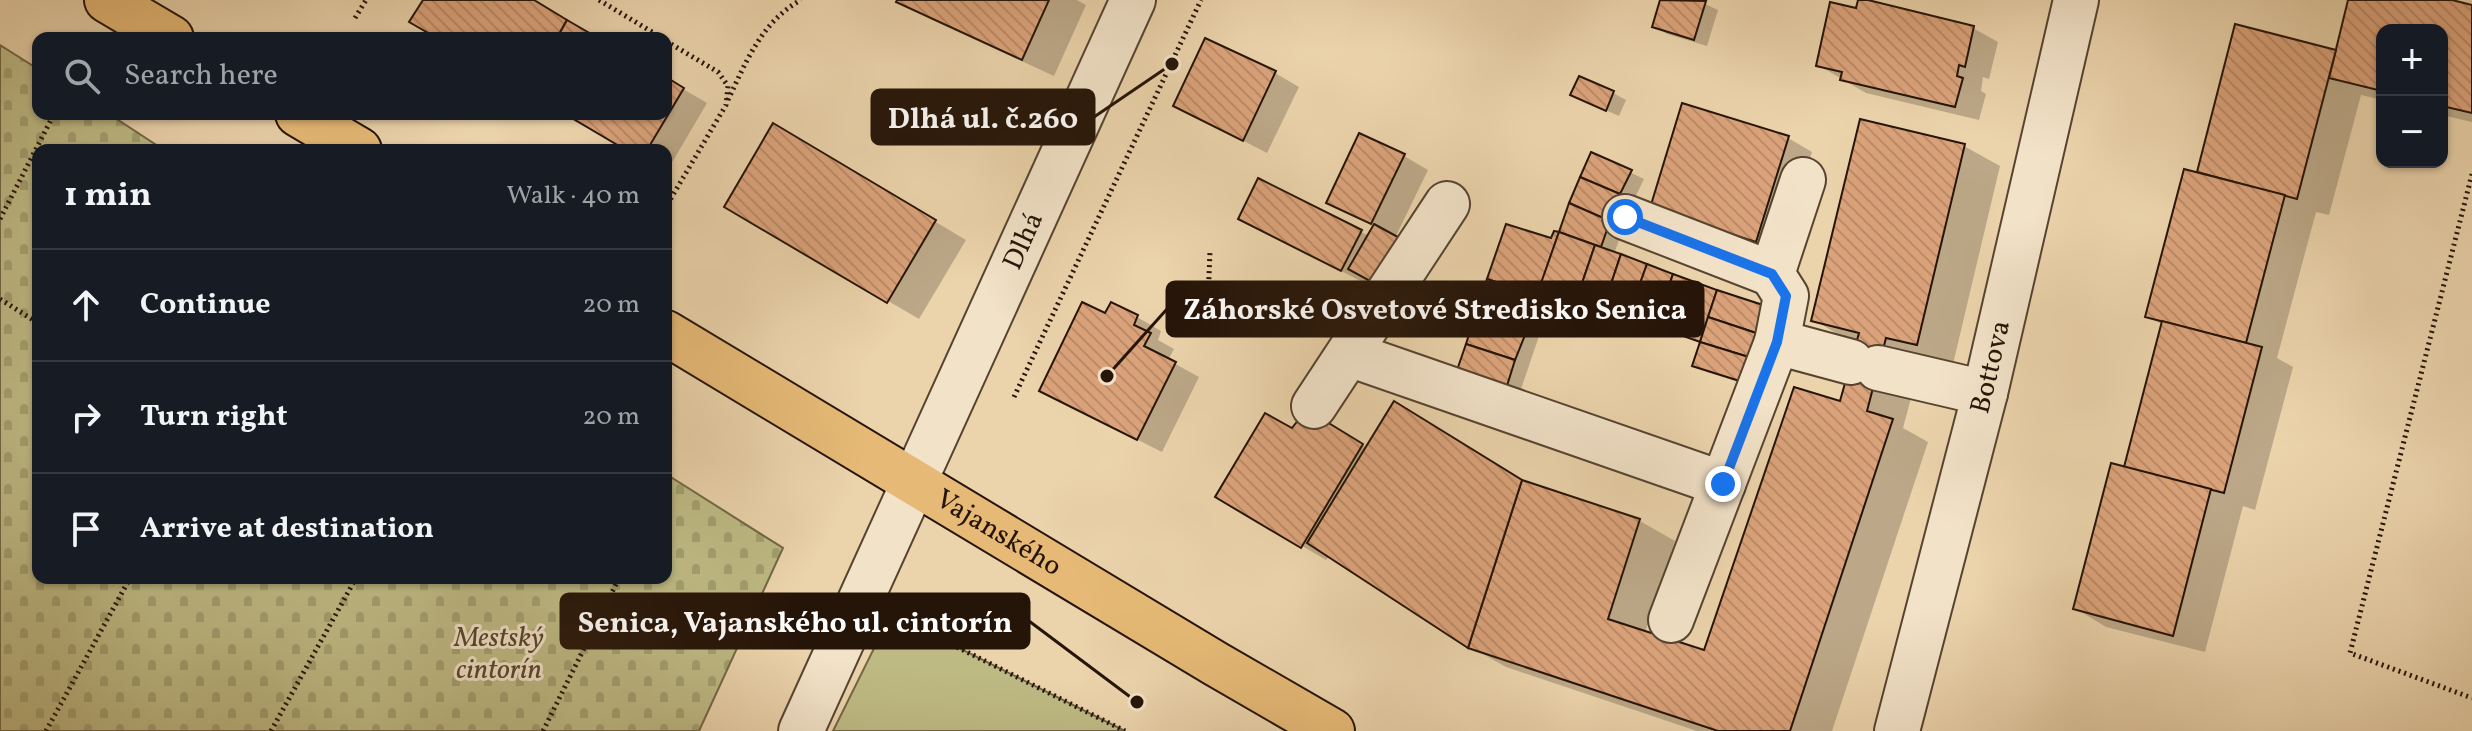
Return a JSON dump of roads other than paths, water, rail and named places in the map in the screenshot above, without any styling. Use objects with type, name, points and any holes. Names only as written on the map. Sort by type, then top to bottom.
[{"type":"main road","points":[[107,0],[161,32]]},
{"type":"main road","points":[[308,120],[349,144]]},
{"type":"main road","name":"Vajanského","points":[[672,337],[1332,731]]},
{"type":"street","name":"Dlhá","points":[[801,731],[1133,0]]},
{"type":"street","name":"Bottova","points":[[1897,731],[1985,393],[2076,0]]},
{"type":"street","points":[[1772,274],[1803,180]]},
{"type":"street","points":[[1314,406],[1447,204]]},
{"type":"street","points":[[1625,217],[1772,274],[1786,296],[1777,342],[1671,620]]},
{"type":"street","points":[[1777,342],[1985,393]]},
{"type":"street","points":[[1349,354],[1723,484]]},
{"type":"place","name":"Dlhá ul. č.260","points":[[1172,64]]},
{"type":"place","name":"Záhorské Osvetové Stredisko Senica","points":[[1107,376]]},
{"type":"place","name":"Senica, Vajanského ul. cintorín","points":[[1137,702]]},
{"type":"park label","name":"Mestský cintorín","points":[[499,654]]}]
